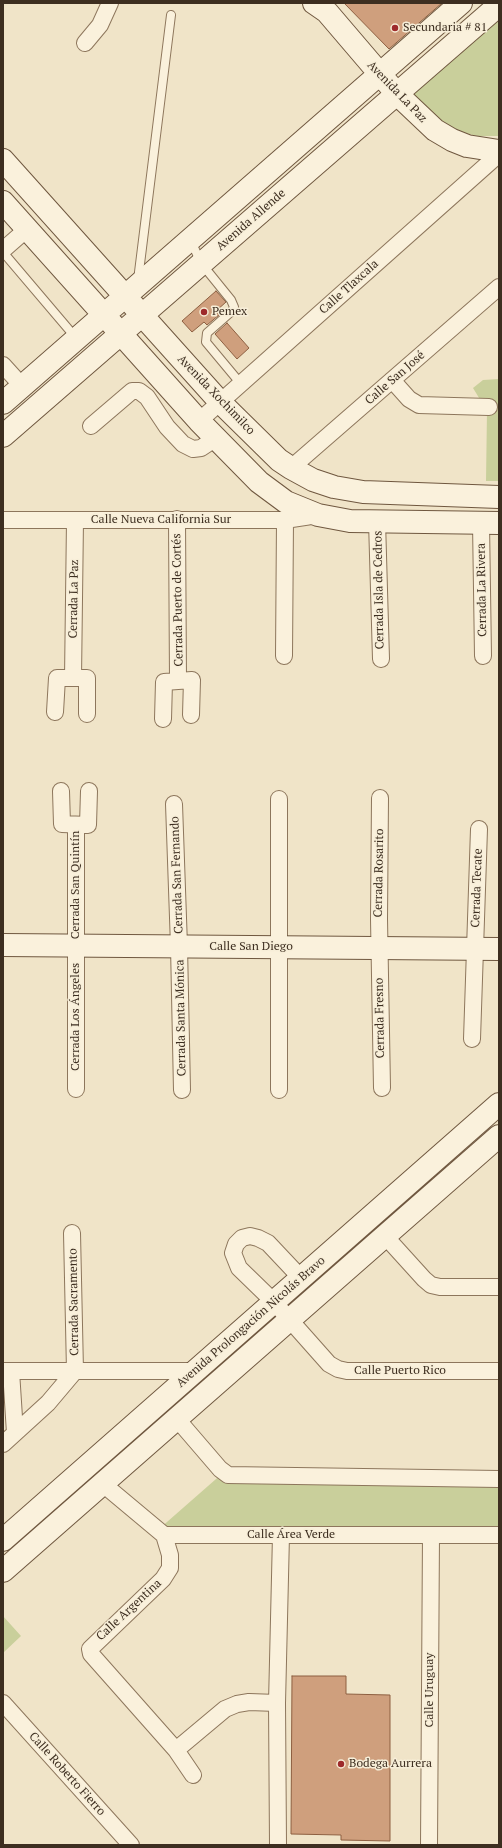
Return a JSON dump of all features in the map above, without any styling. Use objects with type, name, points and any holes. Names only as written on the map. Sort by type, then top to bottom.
[{"type":"main road","name":"Avenida La Paz","points":[[314,3],[327,12],[396,94],[435,130],[452,140],[467,146],[499,153]]},
{"type":"main road","points":[[3,403],[461,3]]},
{"type":"main road","name":"Avenida Allende","points":[[3,436],[499,5]]},
{"type":"main road","name":"Avenida Xochimilco","points":[[3,160],[131,290],[141,315],[220,402],[280,460],[291,468],[313,480],[334,487],[363,492],[499,497]]},
{"type":"main road","points":[[3,202],[199,421],[259,482],[286,502],[318,516],[350,521],[490,523]]},
{"type":"main road","name":"Calle San Diego","points":[[3,945],[499,949]]},
{"type":"main road","name":"Avenida Prolongación Nicolás Bravo","points":[[3,1540],[499,1104]]},
{"type":"main road","name":"Avenida Prolongación Nicolás Bravo","points":[[3,1571],[499,1136]]},
{"type":"street","points":[[85,43],[100,25],[110,3]]},
{"type":"street","name":"Calle Tlaxcala","points":[[199,421],[499,153]]},
{"type":"street","points":[[3,251],[27,229]]},
{"type":"street","name":"Calle San José","points":[[291,468],[499,287]]},
{"type":"street","points":[[3,365],[22,386]]},
{"type":"street","points":[[392,380],[409,399],[419,405],[489,407]]},
{"type":"street","points":[[91,426],[132,391],[139,391],[146,397],[167,427],[183,444],[193,450],[201,448],[216,438]]},
{"type":"street","name":"Calle Nueva California Sur","points":[[3,520],[285,520],[318,516]]},
{"type":"street","name":"Cerrada La Paz","points":[[75,520],[80,678],[87,714]]},
{"type":"street","name":"Cerrada Puerto de Cortés","points":[[177,520],[178,681]]},
{"type":"street","points":[[284,656],[285,520]]},
{"type":"street","name":"Cerrada Isla de Cedros","points":[[378,521],[381,659]]},
{"type":"street","name":"Cerrada La Rivera","points":[[483,656],[490,523]]},
{"type":"street","points":[[55,712],[57,678],[80,678]]},
{"type":"street","points":[[163,719],[164,682],[192,680],[191,715]]},
{"type":"street","points":[[61,791],[75,825]]},
{"type":"street","points":[[75,825],[89,791]]},
{"type":"street","name":"Cerrada Rosarito","points":[[379,947],[380,798]]},
{"type":"street","points":[[279,799],[279,1090]]},
{"type":"street","name":"Cerrada San Fernando","points":[[174,804],[180,946]]},
{"type":"street","name":"Cerrada San Quintín","points":[[75,825],[76,946]]},
{"type":"street","name":"Cerrada Tecate","points":[[472,1039],[479,829]]},
{"type":"street","name":"Cerrada Los Ángeles","points":[[76,946],[76,1089]]},
{"type":"street","name":"Cerrada Santa Mónica","points":[[180,946],[182,1090]]},
{"type":"street","name":"Cerrada Fresno","points":[[379,947],[382,1088]]},
{"type":"street","name":"Cerrada Sacramento","points":[[72,1233],[75,1371]]},
{"type":"street","name":"Calle Puerto Rico","points":[[301,1278],[268,1244],[258,1238],[250,1236],[242,1238],[236,1244],[233,1253],[238,1268],[274,1302],[330,1364],[338,1369],[347,1371],[499,1371]]},
{"type":"street","points":[[385,1236],[431,1285],[440,1287],[499,1287]]},
{"type":"street","points":[[15,1433],[7,1371],[196,1371]]},
{"type":"street","points":[[3,1444],[64,1386],[75,1371]]},
{"type":"street","points":[[177,1419],[220,1469],[228,1474],[499,1479]]},
{"type":"street","points":[[103,1484],[164,1535]]},
{"type":"street","name":"Calle Área Verde","points":[[164,1535],[499,1536]]},
{"type":"street","name":"Calle Argentina","points":[[164,1535],[170,1555],[170,1568],[163,1579],[90,1649],[91,1654],[176,1750],[192,1775]]},
{"type":"street","points":[[278,1845],[277,1703],[281,1535]]},
{"type":"street","name":"Calle Uruguay","points":[[429,1845],[431,1535]]},
{"type":"street","points":[[176,1750],[225,1709],[237,1704],[249,1702],[277,1703]]},
{"type":"street","name":"Calle Roberto Fierro","points":[[3,1703],[130,1845]]},
{"type":"lane","points":[[131,290],[171,15]]},
{"type":"lane","points":[[190,239],[201,263],[231,300],[234,307],[232,311],[207,333],[206,342],[241,384]]},
{"type":"lane","points":[[3,251],[76,338]]},
{"type":"green space","points":[[499,19],[499,136],[478,136],[464,133],[440,121],[412,94]]},
{"type":"green space","points":[[499,379],[499,481],[486,481],[487,411],[473,388],[483,380]]},
{"type":"green space","points":[[224,1472],[499,1479],[499,1535],[159,1529]]},
{"type":"green space","points":[[3,1616],[21,1636],[3,1653]]},
{"type":"building","name":"Secundaria # 81","points":[[344,3],[442,3],[389,49]]},
{"type":"building","name":"Pemex","points":[[216,291],[226,302],[216,311],[219,315],[207,325],[204,322],[192,332],[182,321]]},
{"type":"building","points":[[227,323],[249,348],[237,359],[215,334]]},
{"type":"building","name":"Bodega Aurrera","points":[[292,1676],[346,1676],[346,1694],[390,1695],[390,1841],[341,1840],[341,1835],[291,1834]]},
{"type":"place","name":"Secundaria # 81","points":[[395,28]]},
{"type":"place","name":"Pemex","points":[[204,312]]},
{"type":"place","name":"Bodega Aurrera","points":[[341,1764]]}]
